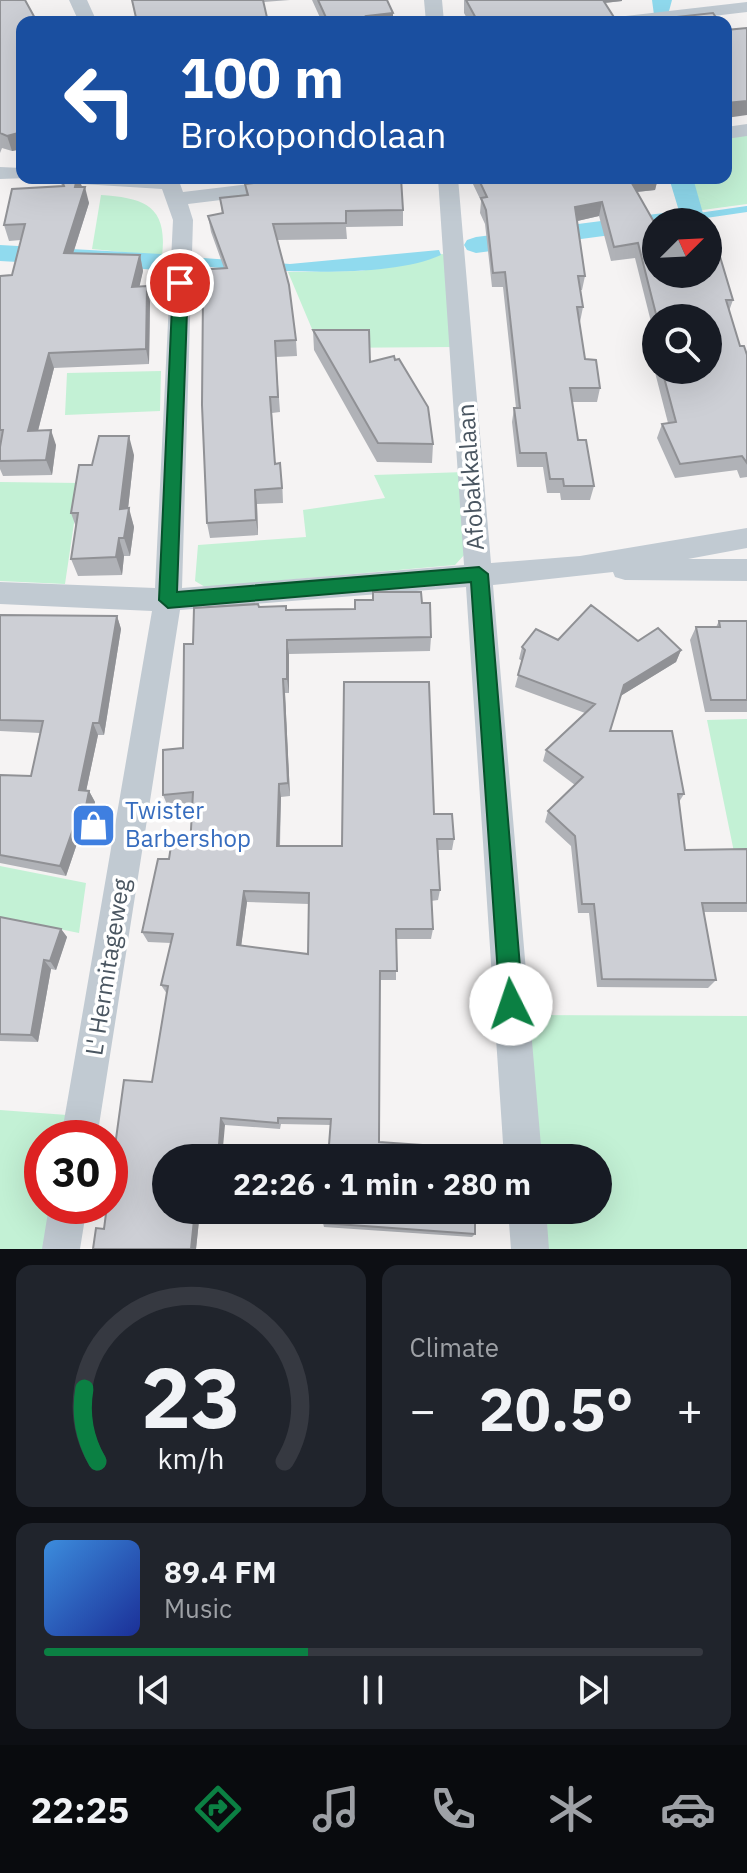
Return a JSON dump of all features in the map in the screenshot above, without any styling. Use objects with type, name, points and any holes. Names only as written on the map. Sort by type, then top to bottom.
[{"type":"street","points":[[669,16],[747,7]]},
{"type":"street","points":[[143,184],[173,187],[232,184]]},
{"type":"street","name":"Afobakkalaan","points":[[448,184],[522,1144]]},
{"type":"street","name":"L' Hermitageweg","points":[[82,1120],[168,600],[183,220],[173,187]]},
{"type":"street","points":[[0,593],[168,600],[580,567],[747,538]]},
{"type":"street","points":[[580,567],[668,572],[747,570]]},
{"type":"street","points":[[61,1249],[65,1224]]},
{"type":"street","points":[[528,1224],[530,1249]]},
{"type":"green space","points":[[747,134],[747,204],[694,208],[687,184],[732,184],[732,135]]},
{"type":"green space","points":[[101,195],[130,199],[150,208],[161,226],[162,256],[92,249]]},
{"type":"green space","points":[[448,255],[453,347],[320,348],[288,272],[361,271]]},
{"type":"green space","points":[[161,371],[160,411],[65,415],[67,373]]},
{"type":"green space","points":[[465,472],[466,553],[455,565],[205,587],[195,581],[198,545],[306,537],[303,510],[385,498],[374,475]]},
{"type":"green space","points":[[0,482],[80,483],[65,584],[0,581]]},
{"type":"green space","points":[[747,719],[747,852],[734,852],[707,720]]},
{"type":"green space","points":[[0,866],[86,883],[79,933],[0,917]]},
{"type":"green space","points":[[530,1015],[747,1016],[747,1249],[543,1249],[542,1224],[612,1224],[612,1144],[537,1144]]},
{"type":"green space","points":[[0,1110],[67,1115],[66,1120],[24,1120],[24,1224],[49,1224],[44,1249],[0,1249]]},
{"type":"water","points":[[439,250],[441,255],[421,262],[371,270],[289,271],[199,264],[203,258],[290,264]]},
{"type":"building","points":[[0,0],[25,0],[34,16],[16,16],[16,134],[7,136],[0,133]]},
{"type":"building","points":[[132,0],[263,0],[267,16],[136,16]]},
{"type":"building","points":[[318,0],[387,0],[393,13],[366,16],[325,16]]},
{"type":"building","points":[[466,0],[603,0],[613,16],[475,16]]},
{"type":"building","points":[[713,13],[715,16],[685,16]]},
{"type":"building","points":[[747,28],[747,101],[732,102],[732,29]]},
{"type":"building","points":[[76,184],[75,187],[85,187],[64,253],[140,255],[132,287],[147,286],[146,349],[49,353],[28,431],[51,430],[46,460],[0,461],[3,430],[0,430],[0,276],[12,275],[25,224],[4,225],[12,189]]},
{"type":"building","points":[[245,184],[401,184],[403,210],[346,211],[346,223],[273,224],[289,285],[296,340],[275,341],[278,397],[270,397],[275,464],[280,463],[282,488],[255,490],[256,520],[207,523],[202,405],[203,293],[197,293],[197,270],[227,268],[208,216],[223,213],[220,198],[248,195]]},
{"type":"building","points":[[481,184],[632,184],[646,208],[642,208],[642,259],[638,243],[614,247],[602,202],[575,207],[585,276],[578,276],[583,307],[577,307],[585,359],[596,360],[600,388],[570,388],[578,440],[586,440],[594,486],[564,486],[563,479],[550,479],[546,453],[520,453],[514,408],[520,408],[505,272],[493,273],[486,210],[481,198],[487,197]]},
{"type":"building","points":[[722,263],[733,300],[726,300],[740,346],[744,346],[747,355],[747,463],[742,456],[680,464],[662,424],[676,422],[666,384],[722,384],[722,304],[653,304],[649,288],[722,288]]},
{"type":"building","points":[[313,330],[369,330],[370,362],[394,356],[395,360],[399,359],[428,407],[433,444],[378,443]]},
{"type":"building","points":[[99,436],[129,436],[120,509],[129,508],[124,538],[119,538],[116,557],[71,559],[78,513],[71,513],[79,465],[92,465]]},
{"type":"building","points":[[373,592],[421,592],[422,603],[430,603],[431,637],[287,640],[287,679],[283,679],[288,783],[279,784],[277,846],[342,846],[344,682],[429,682],[434,814],[452,814],[454,839],[437,839],[440,890],[431,890],[433,929],[396,929],[397,971],[380,971],[379,1142],[408,1144],[329,1144],[331,1119],[278,1118],[278,1123],[221,1118],[219,1144],[152,1144],[152,1224],[194,1224],[191,1249],[93,1249],[96,1228],[104,1229],[105,1224],[128,1224],[128,1120],[119,1120],[124,1080],[152,1082],[168,986],[161,985],[173,934],[142,932],[158,859],[169,859],[171,846],[190,848],[193,792],[163,795],[163,750],[183,748],[184,644],[193,644],[194,608],[258,604],[259,607],[286,606],[286,610],[355,609],[355,600],[373,600]],"holes":[[[244,891],[309,893],[308,954],[237,945]]]},
{"type":"building","points":[[591,605],[638,641],[658,628],[681,650],[624,685],[610,731],[672,731],[684,794],[678,794],[685,850],[747,849],[747,903],[702,903],[716,980],[602,979],[594,904],[582,904],[575,836],[548,811],[583,777],[546,750],[595,704],[518,675],[525,650],[522,647],[536,629],[558,640]]},
{"type":"building","points":[[0,615],[117,616],[99,723],[93,723],[79,790],[89,791],[84,816],[78,815],[60,866],[0,855],[0,775],[31,776],[43,721],[0,720]]},
{"type":"building","points":[[719,621],[747,621],[747,700],[711,700],[696,627],[720,627]]},
{"type":"building","points":[[0,917],[61,929],[50,961],[44,960],[31,1035],[0,1034]]},
{"type":"building","points":[[337,1224],[475,1224],[475,1234]]},
{"type":"waterway","points":[[661,11],[662,0]]},
{"type":"waterway","points":[[476,245],[692,217],[683,184]]},
{"type":"waterway","points":[[722,213],[747,209]]},
{"type":"waterway","points":[[0,253],[161,262]]},
{"type":"place","name":"Twister Barbershop","points":[[94,825]]},
{"type":"route","points":[[180,283],[168,600],[479,574],[511,1004]]}]
